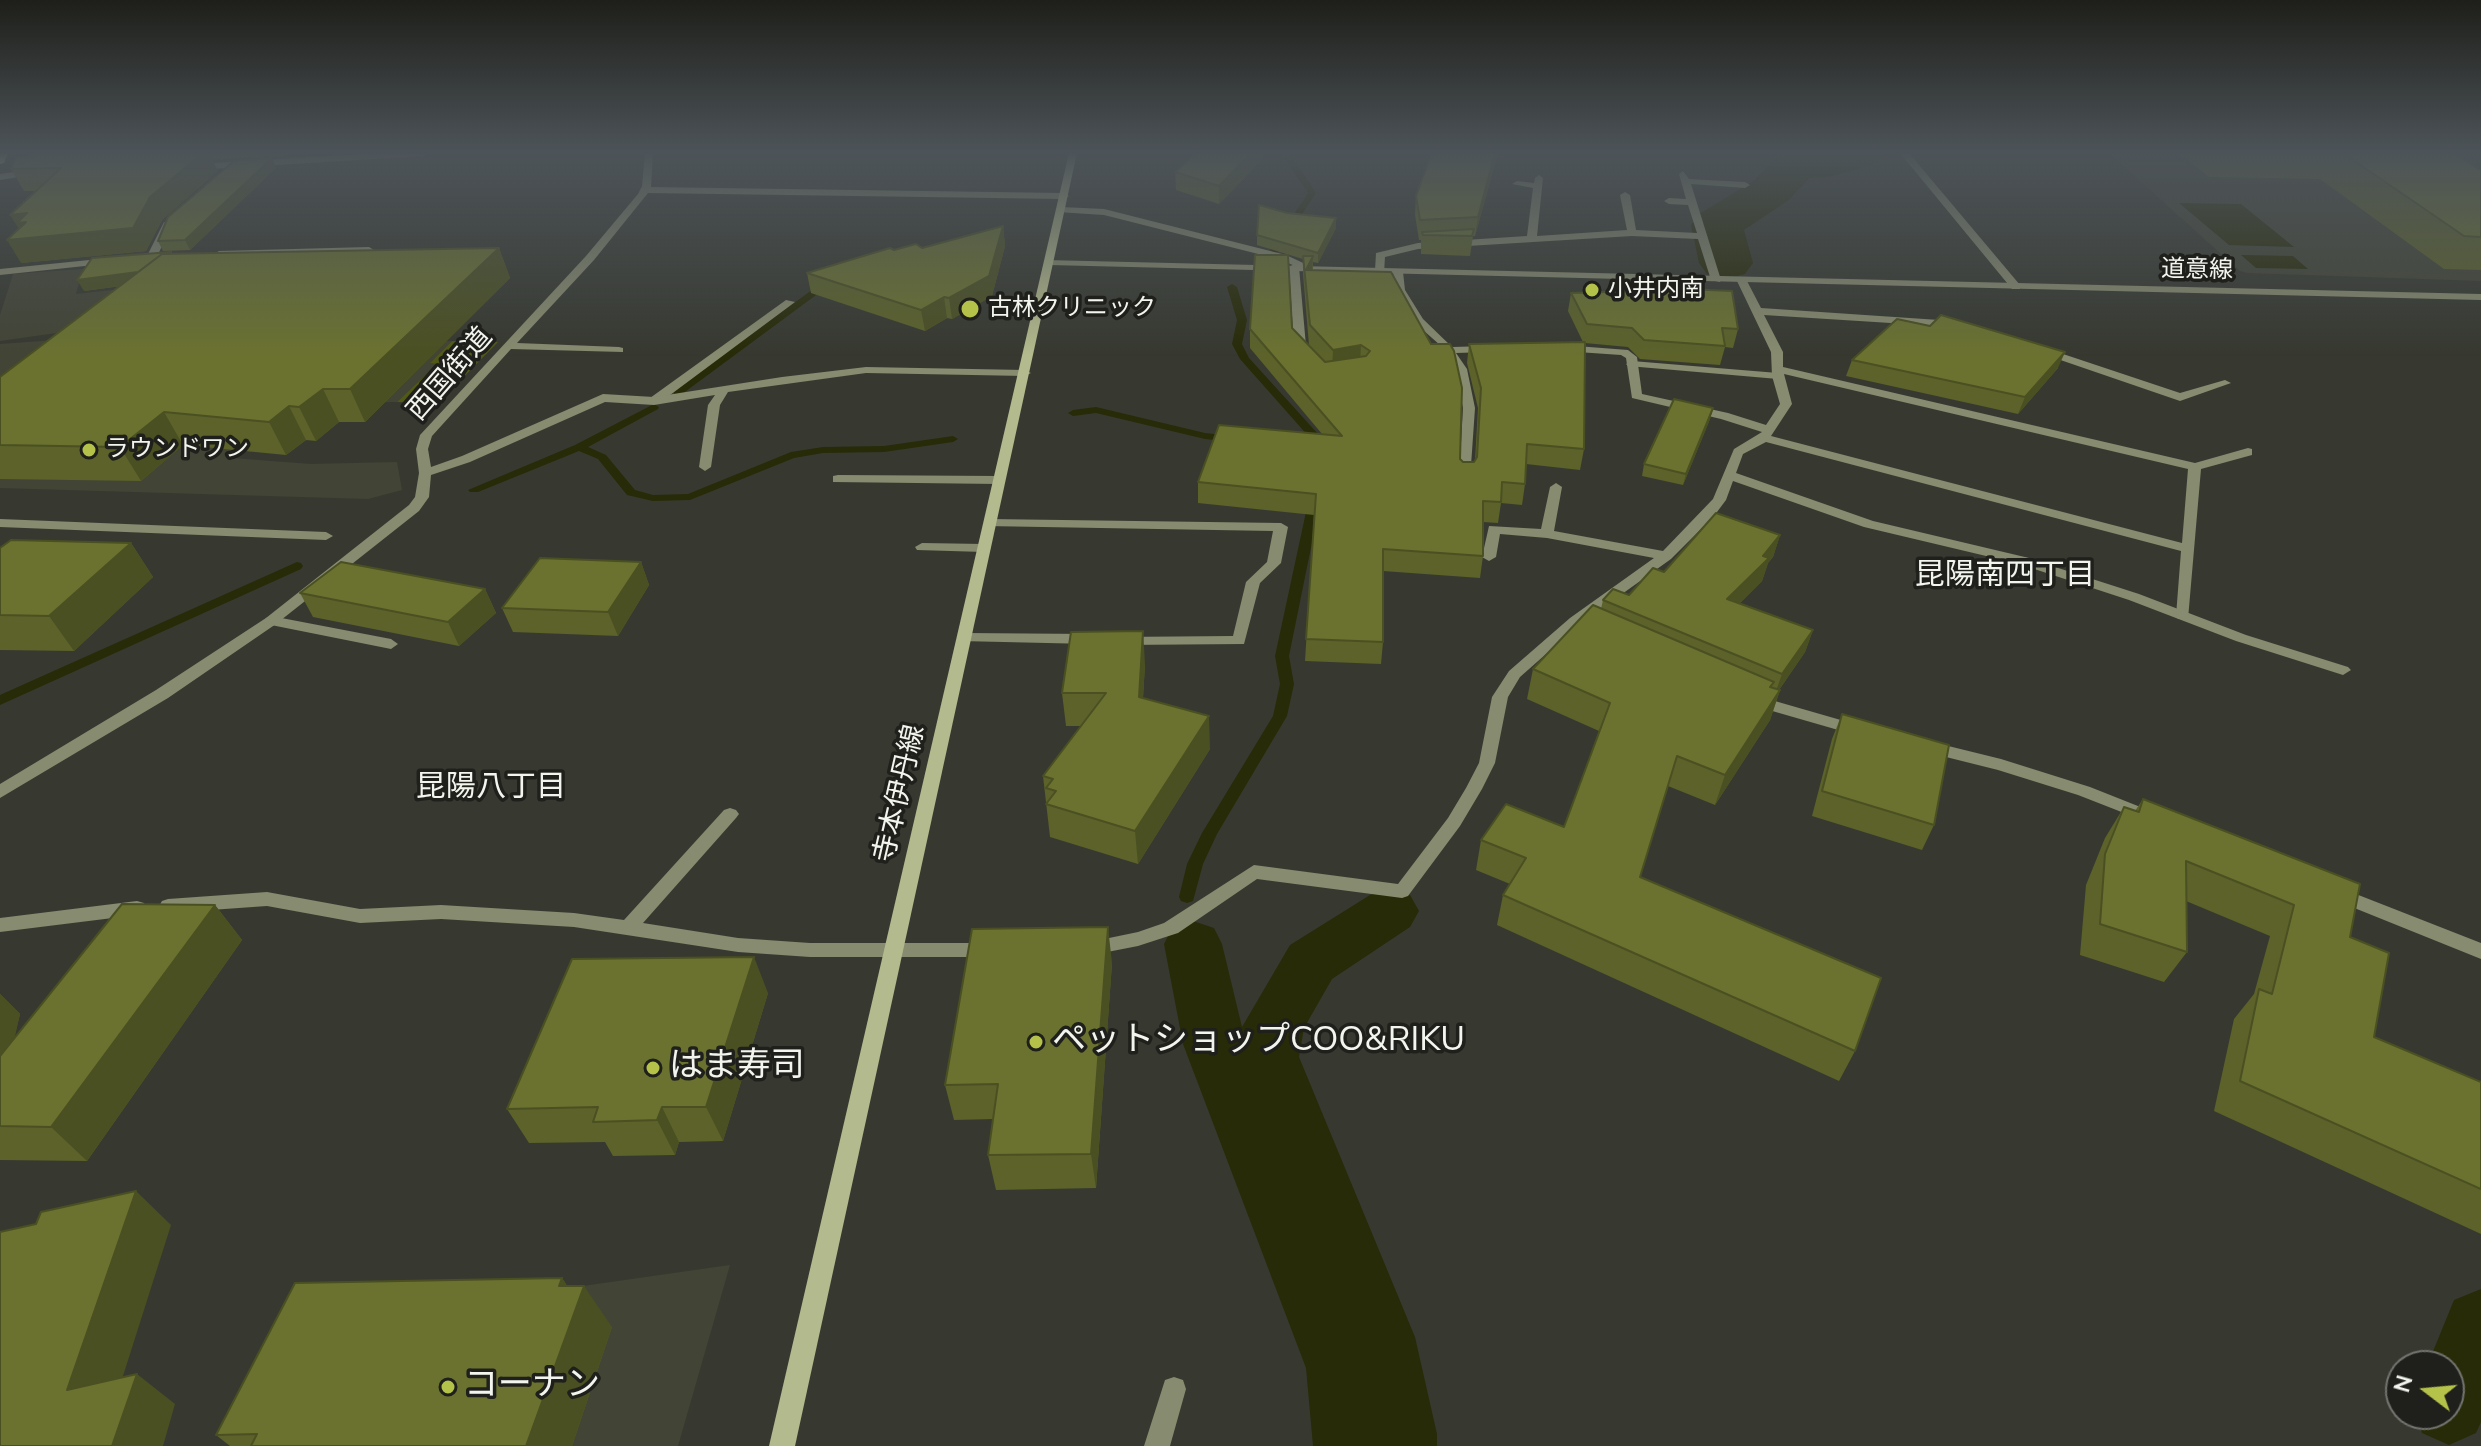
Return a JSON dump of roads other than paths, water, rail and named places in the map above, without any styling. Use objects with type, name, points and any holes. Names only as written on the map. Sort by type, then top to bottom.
[{"type":"main road","name":"寺本伊丹線","points":[[782,1446],[1059,220]]},
{"type":"street","points":[[152,257],[171,220]]},
{"type":"street","name":"西国街道","points":[[0,792],[162,694],[271,621],[414,508],[422,497],[425,473],[422,449],[426,435],[590,258],[620,220]]},
{"type":"street","points":[[1138,220],[1282,257],[1309,268]]},
{"type":"street","points":[[1532,238],[1534,220]]},
{"type":"street","points":[[1630,220],[1632,233]]},
{"type":"street","points":[[1695,220],[1716,280]]},
{"type":"street","points":[[1960,220],[2016,287]]},
{"type":"street","points":[[1380,271],[1380,255],[1418,246],[1632,233],[1700,236]]},
{"type":"street","points":[[208,255],[369,250],[349,272]]},
{"type":"street","points":[[0,272],[166,257]]},
{"type":"street","name":"道意線","points":[[1049,262],[2481,297]]},
{"type":"street","points":[[1294,267],[1300,347],[1319,367]]},
{"type":"street","points":[[1398,272],[1400,290],[1419,321],[1450,350],[1461,369],[1469,408],[1465,477]]},
{"type":"street","points":[[1077,948],[1104,947],[1171,928],[1254,872],[1402,891],[1454,822],[1474,789],[1487,763],[1500,697],[1506,685],[1524,663],[1582,624],[1666,556],[1709,513],[1719,500],[1738,452],[1766,434],[1786,404],[1778,373],[1777,352],[1742,281]]},
{"type":"street","points":[[654,401],[790,302]]},
{"type":"street","points":[[1757,311],[1962,325]]},
{"type":"street","points":[[2030,345],[2180,397],[2225,383]]},
{"type":"street","points":[[507,346],[619,350]]},
{"type":"street","points":[[1544,348],[1624,352],[1631,357],[1636,396],[1724,416],[1766,434],[2188,549]]},
{"type":"street","points":[[1450,350],[1497,349]]},
{"type":"street","points":[[1632,364],[1778,373],[2195,467],[2248,452]]},
{"type":"street","points":[[425,473],[466,459],[594,400],[654,401],[866,370],[1025,373]]},
{"type":"street","points":[[705,467],[714,405],[723,391]]},
{"type":"street","points":[[2183,616],[2195,467]]},
{"type":"street","points":[[1728,475],[1869,524],[2024,561],[2241,638],[2343,670]]},
{"type":"street","points":[[838,479],[999,480]]},
{"type":"street","points":[[1547,534],[1556,487]]},
{"type":"street","points":[[0,523],[326,536]]},
{"type":"street","points":[[965,638],[1239,641],[1253,582],[1274,563],[1281,527],[990,523]]},
{"type":"street","points":[[1489,557],[1494,529],[1547,534],[1666,556]]},
{"type":"street","points":[[922,547],[984,548]]},
{"type":"street","points":[[271,621],[391,644]]},
{"type":"street","points":[[1742,695],[1878,736]]},
{"type":"street","points":[[1909,743],[2001,765],[2084,791],[2158,821]]},
{"type":"street","points":[[627,929],[730,814]]},
{"type":"street","points":[[2319,886],[2481,951]]},
{"type":"street","points":[[0,925],[37,922],[81,913],[267,899],[360,916],[441,912],[574,920],[738,945],[810,950],[895,948],[1007,951]]},
{"type":"street","points":[[1157,1446],[1174,1389]]},
{"type":"waterway","points":[[1274,250],[1294,220]]},
{"type":"waterway","points":[[1724,220],[1717,225],[1726,263]]},
{"type":"waterway","points":[[678,392],[826,284]]},
{"type":"waterway","points":[[1232,287],[1242,320],[1237,344],[1245,359],[1315,437],[1320,447]]},
{"type":"waterway","points":[[579,447],[654,407]]},
{"type":"waterway","points":[[1073,413],[1096,410],[1205,436],[1233,439]]},
{"type":"waterway","points":[[579,447],[602,457],[631,493],[653,498],[690,497],[791,455],[823,450],[884,449],[953,439]]},
{"type":"waterway","points":[[474,490],[579,447]]},
{"type":"waterway","points":[[1187,897],[1195,864],[1210,833],[1280,716],[1287,684],[1282,656],[1315,498]]},
{"type":"waterway","points":[[0,700],[297,566]]},
{"type":"waterway","points":[[1390,911],[1311,962],[1273,1025],[1267,1057],[1378,1337],[1398,1434],[1397,1446]]},
{"type":"waterway","points":[[1193,944],[1214,1044],[1344,1368],[1353,1446]]},
{"type":"waterway","points":[[2465,1365],[2480,1326]]},
{"type":"place","name":"小井内南","points":[[1592,290]]},
{"type":"place","name":"古林クリニック","points":[[970,309]]},
{"type":"place","name":"ラウンドワン","points":[[89,450]]},
{"type":"place","name":"ペットショップCOO&RIKU","points":[[1036,1042]]},
{"type":"place","name":"はま寿司","points":[[653,1068]]},
{"type":"place","name":"コーナン","points":[[448,1387]]},
{"type":"district","name":"昆陽南四丁目","points":[[2005,577]]},
{"type":"district","name":"昆陽八丁目","points":[[491,789]]}]
